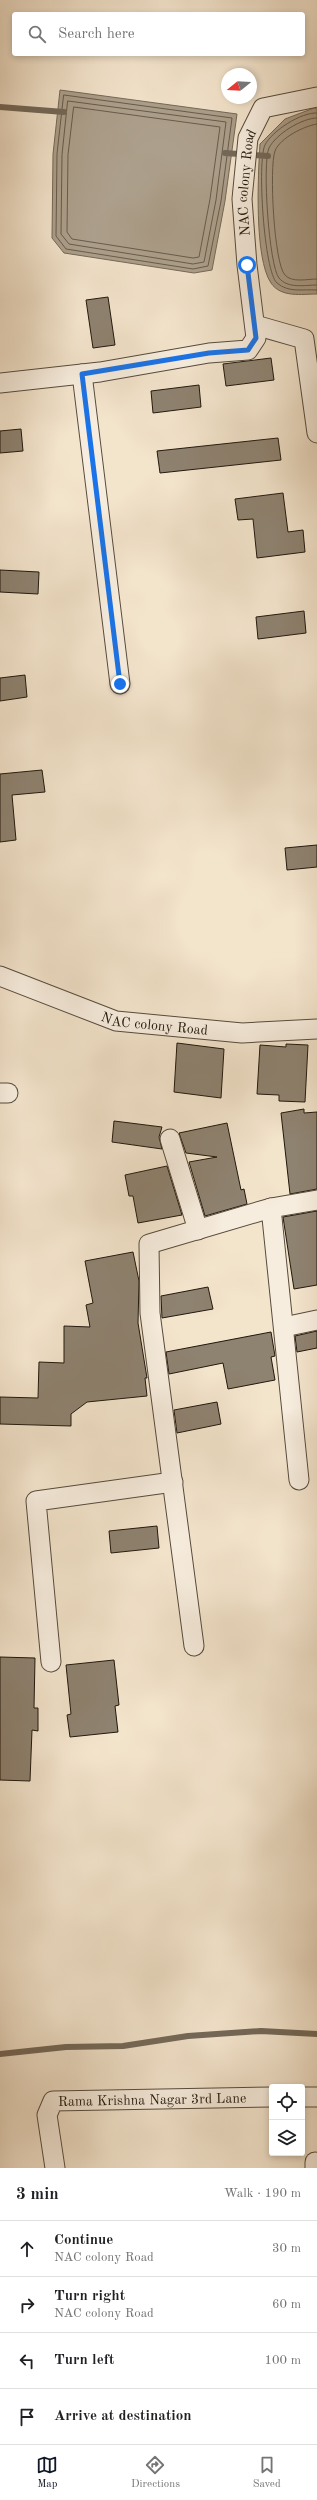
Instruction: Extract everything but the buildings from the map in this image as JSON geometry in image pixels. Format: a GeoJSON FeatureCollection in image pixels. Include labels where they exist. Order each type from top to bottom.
{"type":"FeatureCollection","features":[{"type":"Feature","properties":{"kind":"street","name":"NAC colony Road"},"geometry":{"type":"LineString","coordinates":[[0,383],[82,374],[209,353],[248,350],[256,338],[247,265],[242,199],[248,138],[263,108],[317,98]]}},
{"type":"Feature","properties":{"kind":"street"},"geometry":{"type":"LineString","coordinates":[[255,325],[304,339],[317,433]]}},
{"type":"Feature","properties":{"kind":"street"},"geometry":{"type":"LineString","coordinates":[[82,374],[120,684]]}},
{"type":"Feature","properties":{"kind":"street","name":"NAC colony Road"},"geometry":{"type":"LineString","coordinates":[[0,976],[116,1021],[242,1033],[317,1029]]}},
{"type":"Feature","properties":{"kind":"street"},"geometry":{"type":"LineString","coordinates":[[170,1139],[198,1230]]}},
{"type":"Feature","properties":{"kind":"street"},"geometry":{"type":"LineString","coordinates":[[194,1646],[150,1313],[149,1244],[271,1208],[317,1200]]}},
{"type":"Feature","properties":{"kind":"street"},"geometry":{"type":"LineString","coordinates":[[271,1208],[299,1480]]}},
{"type":"Feature","properties":{"kind":"street"},"geometry":{"type":"LineString","coordinates":[[284,1327],[317,1320]]}},
{"type":"Feature","properties":{"kind":"street"},"geometry":{"type":"LineString","coordinates":[[51,1662],[36,1501],[172,1482]]}},
{"type":"Feature","properties":{"kind":"street","name":"Rama Krishna Nagar 3rd Lane"},"geometry":{"type":"LineString","coordinates":[[55,2168],[47,2115],[53,2101],[269,2097]]}},
{"type":"Feature","properties":{"kind":"street"},"geometry":{"type":"LineString","coordinates":[[305,2097],[317,2097]]}},
{"type":"Feature","properties":{"kind":"water"},"geometry":{"type":"Polygon","coordinates":[[[60,90],[237,114],[225,201],[212,270],[194,273],[64,253],[52,238],[53,154],[60,90]]]}},
{"type":"Feature","properties":{"kind":"water"},"geometry":{"type":"Polygon","coordinates":[[[314,108],[317,109],[317,294],[292,294],[280,291],[271,283],[262,255],[258,216],[260,144],[285,119],[314,108]]]}},
{"type":"Feature","properties":{"kind":"waterway"},"geometry":{"type":"LineString","coordinates":[[0,107],[64,112]]}},
{"type":"Feature","properties":{"kind":"waterway"},"geometry":{"type":"LineString","coordinates":[[225,153],[268,156]]}},
{"type":"Feature","properties":{"kind":"waterway"},"geometry":{"type":"LineString","coordinates":[[0,2054],[66,2047],[123,2046],[188,2036],[261,2031],[317,2034]]}},
{"type":"Feature","properties":{"kind":"route"},"geometry":{"type":"LineString","coordinates":[[120,684],[82,374],[209,353],[248,350],[256,338],[247,265]]}}]}
